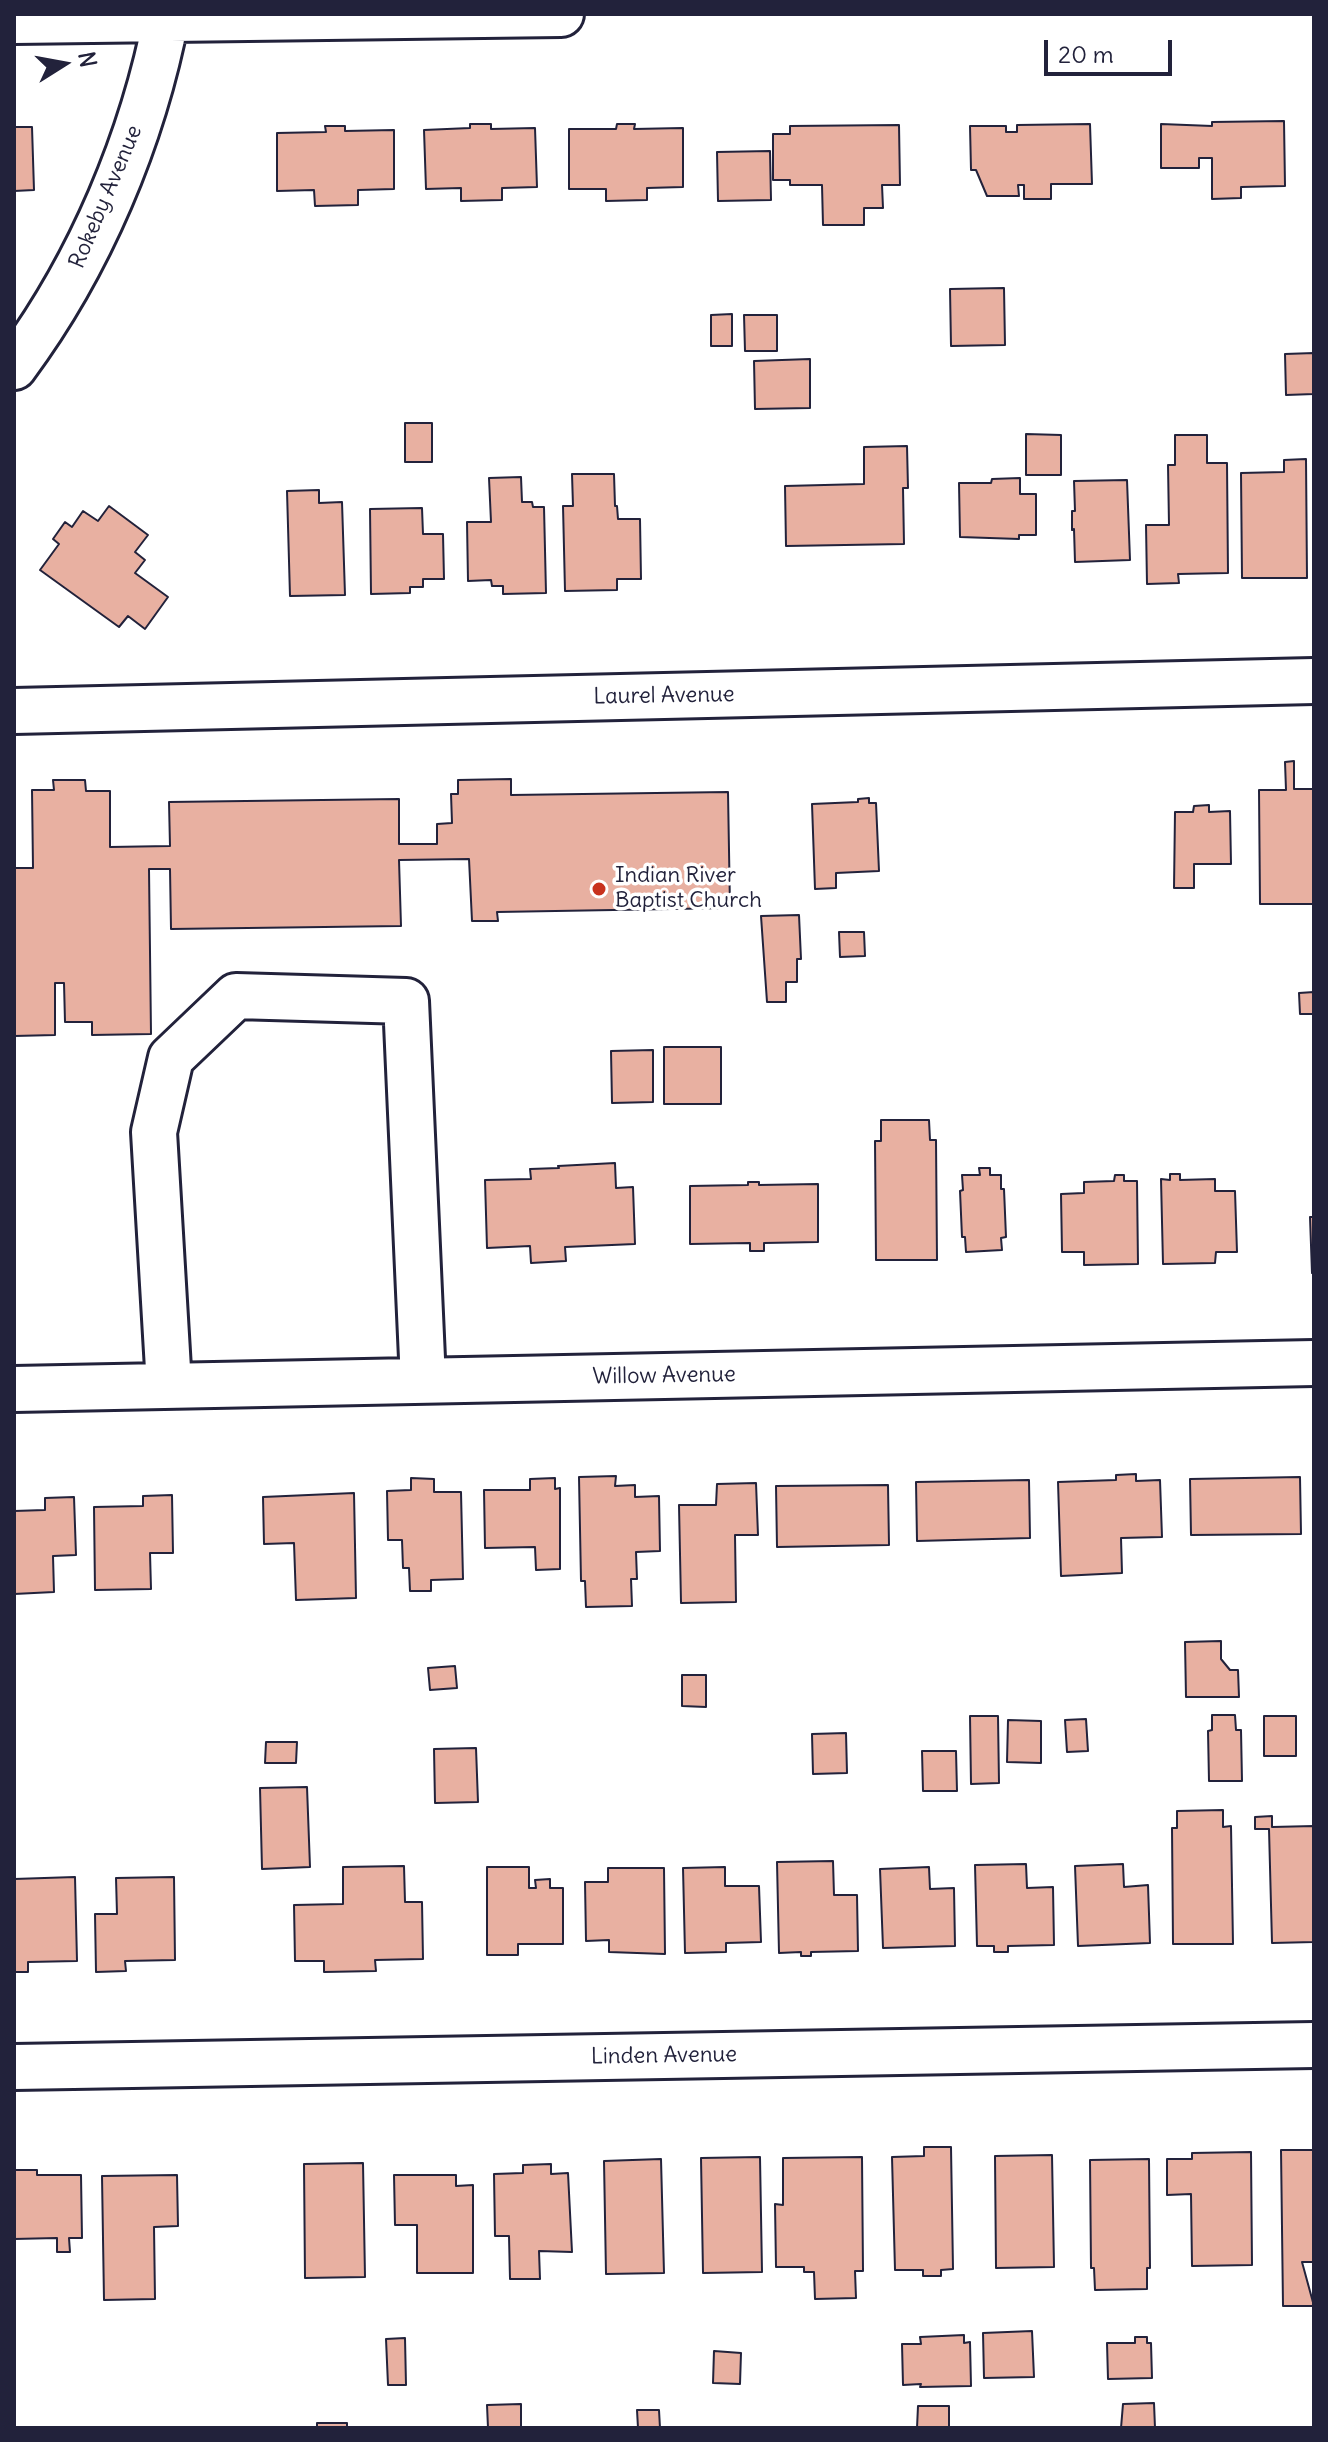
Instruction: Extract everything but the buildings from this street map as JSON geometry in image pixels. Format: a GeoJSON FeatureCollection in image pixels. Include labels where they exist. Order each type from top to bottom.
{"type":"FeatureCollection","features":[{"type":"Feature","properties":{"kind":"street"},"geometry":{"type":"LineString","coordinates":[[14,21],[561,14]]}},
{"type":"Feature","properties":{"kind":"street","name":"Rokeby Avenue"},"geometry":{"type":"LineString","coordinates":[[14,367],[70,280],[120,175],[146,101],[166,17]]}},
{"type":"Feature","properties":{"kind":"street","name":"Laurel Avenue"},"geometry":{"type":"LineString","coordinates":[[14,711],[1314,681]]}},
{"type":"Feature","properties":{"kind":"street"},"geometry":{"type":"LineString","coordinates":[[169,1386],[154,1132],[171,1058],[236,996],[406,1001],[423,1381]]}},
{"type":"Feature","properties":{"kind":"street","name":"Willow Avenue"},"geometry":{"type":"LineString","coordinates":[[14,1389],[1314,1363]]}},
{"type":"Feature","properties":{"kind":"street","name":"Linden Avenue"},"geometry":{"type":"LineString","coordinates":[[14,2067],[1314,2045]]}},
{"type":"Feature","properties":{"kind":"place","name":"Indian River Baptist Church"},"geometry":{"type":"Point","coordinates":[599,889]}}]}
